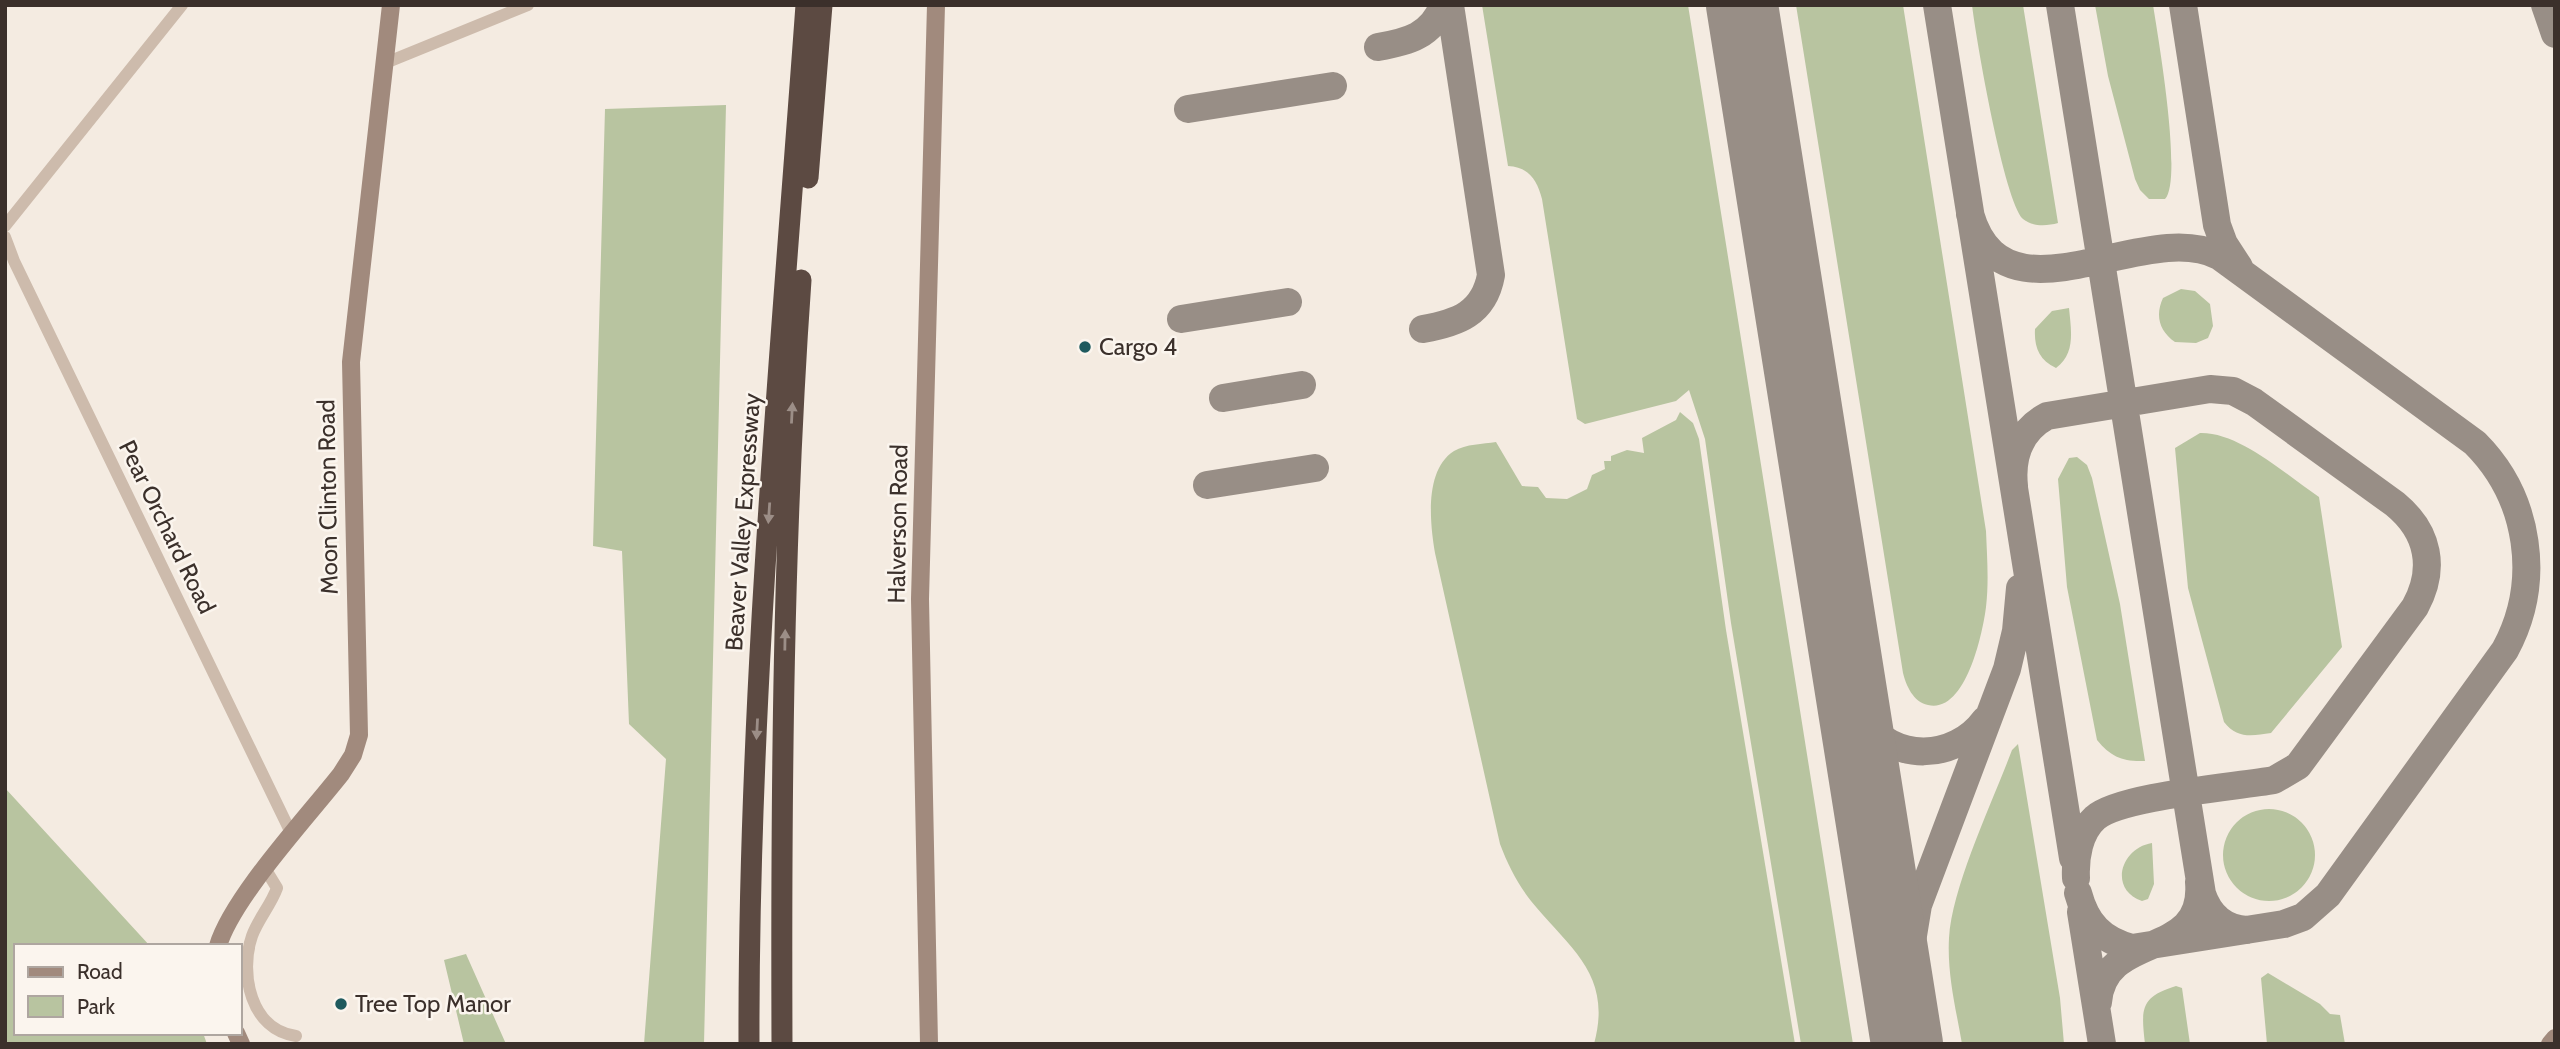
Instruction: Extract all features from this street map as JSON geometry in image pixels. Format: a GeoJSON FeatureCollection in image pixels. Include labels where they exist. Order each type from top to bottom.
{"type":"FeatureCollection","features":[{"type":"Feature","properties":{"kind":"highway","name":"Beaver Valley Expressway"},"geometry":{"type":"LineString","coordinates":[[749,1044],[753,834],[773,445],[806,5]]}},
{"type":"Feature","properties":{"kind":"highway","name":"Beaver Valley Expressway"},"geometry":{"type":"LineString","coordinates":[[782,1044],[782,797],[787,522],[794,382],[822,5]]}},
{"type":"Feature","properties":{"kind":"highway"},"geometry":{"type":"LineString","coordinates":[[782,797],[791,1044]]}},
{"type":"Feature","properties":{"kind":"highway"},"geometry":{"type":"LineString","coordinates":[[734,1044],[753,834]]}},
{"type":"Feature","properties":{"kind":"street"},"geometry":{"type":"LineString","coordinates":[[5,226],[181,5]]}},
{"type":"Feature","properties":{"kind":"street","name":"Moon Clinton Road"},"geometry":{"type":"LineString","coordinates":[[219,944],[228,921],[341,774],[353,755],[359,735],[351,362],[391,5]]}},
{"type":"Feature","properties":{"kind":"street"},"geometry":{"type":"LineString","coordinates":[[383,64],[528,5]]}},
{"type":"Feature","properties":{"kind":"street","name":"Halverson Road"},"geometry":{"type":"LineString","coordinates":[[929,1044],[920,611],[936,5]]}},
{"type":"Feature","properties":{"kind":"street","name":"Pear Orchard Road"},"geometry":{"type":"LineString","coordinates":[[5,237],[14,261],[292,835]]}},
{"type":"Feature","properties":{"kind":"street"},"geometry":{"type":"LineString","coordinates":[[266,870],[277,888],[252,938],[247,958],[249,984],[264,1019],[279,1032],[296,1036]]}},
{"type":"Feature","properties":{"kind":"street"},"geometry":{"type":"LineString","coordinates":[[2550,1044],[2555,1038]]}},
{"type":"Feature","properties":{"kind":"green space"},"geometry":{"type":"Polygon","coordinates":[[[1482,5],[1688,5],[1853,1044],[1801,1044],[1731,623],[1705,439],[1689,390],[1676,401],[1585,424],[1577,419],[1542,199],[1538,186],[1527,172],[1508,166],[1482,5]]]}},
{"type":"Feature","properties":{"kind":"green space"},"geometry":{"type":"Polygon","coordinates":[[[1796,5],[1903,5],[1986,531],[1988,569],[1981,634],[1962,685],[1953,697],[1941,704],[1928,705],[1914,697],[1903,673],[1796,5]]]}},
{"type":"Feature","properties":{"kind":"green space"},"geometry":{"type":"Polygon","coordinates":[[[1972,5],[2023,5],[2058,223],[2031,223],[2023,219],[2016,206],[1992,118],[1972,5]]]}},
{"type":"Feature","properties":{"kind":"green space"},"geometry":{"type":"Polygon","coordinates":[[[2095,5],[2153,5],[2170,137],[2170,186],[2165,199],[2149,199],[2140,190],[2135,179],[2108,76],[2095,5]]]}},
{"type":"Feature","properties":{"kind":"green space"},"geometry":{"type":"Polygon","coordinates":[[[726,105],[704,1044],[644,1044],[666,759],[629,724],[622,551],[593,546],[605,109],[726,105]]]}},
{"type":"Feature","properties":{"kind":"green space"},"geometry":{"type":"Polygon","coordinates":[[[2181,289],[2195,291],[2210,304],[2213,326],[2208,338],[2196,343],[2175,342],[2165,333],[2160,322],[2159,310],[2163,298],[2181,289]]]}},
{"type":"Feature","properties":{"kind":"green space"},"geometry":{"type":"Polygon","coordinates":[[[2069,308],[2071,341],[2067,356],[2056,368],[2045,361],[2039,352],[2035,342],[2035,329],[2052,311],[2069,308]]]}},
{"type":"Feature","properties":{"kind":"green space"},"geometry":{"type":"Polygon","coordinates":[[[1680,412],[1693,423],[1699,439],[1726,630],[1795,1044],[1594,1044],[1598,999],[1593,981],[1573,949],[1526,894],[1513,874],[1500,844],[1435,553],[1431,513],[1433,484],[1444,460],[1454,451],[1496,442],[1522,486],[1538,487],[1546,498],[1567,499],[1587,489],[1592,475],[1605,469],[1604,461],[1611,461],[1611,456],[1627,450],[1644,453],[1642,438],[1676,420],[1680,412]]]}},
{"type":"Feature","properties":{"kind":"green space"},"geometry":{"type":"Polygon","coordinates":[[[2200,433],[2231,439],[2247,447],[2319,497],[2342,647],[2271,733],[2240,734],[2224,722],[2188,588],[2175,448],[2200,433]]]}},
{"type":"Feature","properties":{"kind":"green space"},"geometry":{"type":"Polygon","coordinates":[[[2077,457],[2087,465],[2092,478],[2120,604],[2145,761],[2130,761],[2118,757],[2107,751],[2097,740],[2067,587],[2058,479],[2069,458],[2077,457]]]}},
{"type":"Feature","properties":{"kind":"green space"},"geometry":{"type":"Polygon","coordinates":[[[2018,744],[2060,998],[2064,1044],[1962,1044],[1949,965],[1952,917],[1974,844],[2012,750],[2018,744]]]}},
{"type":"Feature","properties":{"kind":"green space"},"geometry":{"type":"Polygon","coordinates":[[[5,788],[148,944],[14,944],[14,1035],[204,1035],[207,1044],[5,1044],[5,788]]]}},
{"type":"Feature","properties":{"kind":"green space"},"geometry":{"type":"Polygon","coordinates":[[[2269,809],[2287,812],[2302,822],[2312,837],[2315,855],[2312,873],[2302,888],[2287,898],[2269,901],[2251,898],[2236,888],[2226,873],[2223,855],[2226,837],[2236,822],[2251,812],[2269,809]]]}},
{"type":"Feature","properties":{"kind":"green space"},"geometry":{"type":"Polygon","coordinates":[[[2152,843],[2154,884],[2148,899],[2142,901],[2125,888],[2123,869],[2133,852],[2152,843]]]}},
{"type":"Feature","properties":{"kind":"green space"},"geometry":{"type":"Polygon","coordinates":[[[466,954],[506,1044],[464,1044],[444,960],[466,954]]]}},
{"type":"Feature","properties":{"kind":"green space"},"geometry":{"type":"Polygon","coordinates":[[[2268,973],[2320,1004],[2330,1014],[2340,1015],[2345,1044],[2267,1044],[2261,978],[2268,973]]]}},
{"type":"Feature","properties":{"kind":"green space"},"geometry":{"type":"Polygon","coordinates":[[[2176,986],[2182,988],[2190,1044],[2145,1044],[2145,1006],[2155,995],[2176,986]]]}},
{"type":"Feature","properties":{"kind":"taxiway"},"geometry":{"type":"LineString","coordinates":[[1378,47],[1408,40],[1425,31],[1438,16],[1443,5]]}},
{"type":"Feature","properties":{"kind":"taxiway"},"geometry":{"type":"LineString","coordinates":[[1423,329],[1458,320],[1475,308],[1482,299],[1491,275],[1450,5]]}},
{"type":"Feature","properties":{"kind":"taxiway"},"geometry":{"type":"LineString","coordinates":[[1937,5],[2073,858]]}},
{"type":"Feature","properties":{"kind":"taxiway"},"geometry":{"type":"LineString","coordinates":[[2060,5],[2202,894],[2219,920],[2232,927],[2247,930]]}},
{"type":"Feature","properties":{"kind":"taxiway"},"geometry":{"type":"LineString","coordinates":[[2183,5],[2217,225],[2224,244],[2239,267]]}},
{"type":"Feature","properties":{"kind":"taxiway"},"geometry":{"type":"LineString","coordinates":[[2545,5],[2555,34]]}},
{"type":"Feature","properties":{"kind":"taxiway"},"geometry":{"type":"LineString","coordinates":[[1188,109],[1333,86]]}},
{"type":"Feature","properties":{"kind":"taxiway"},"geometry":{"type":"LineString","coordinates":[[1970,214],[1987,248],[2013,265],[2044,269],[2153,250],[2188,248],[2219,256],[2475,443],[2494,465],[2508,489],[2524,542],[2524,597],[2517,624],[2505,650],[2328,895],[2303,917],[2284,924],[2132,948],[2121,945],[2096,929],[2085,913],[2078,893]]}},
{"type":"Feature","properties":{"kind":"taxiway"},"geometry":{"type":"LineString","coordinates":[[1181,319],[1288,302]]}},
{"type":"Feature","properties":{"kind":"taxiway"},"geometry":{"type":"LineString","coordinates":[[1223,398],[1302,385]]}},
{"type":"Feature","properties":{"kind":"taxiway"},"geometry":{"type":"LineString","coordinates":[[2014,486],[2014,465],[2023,437],[2047,416],[2210,389],[2233,391],[2254,402],[2395,504],[2415,527],[2426,552],[2426,579],[2415,607],[2298,766],[2274,780],[2179,793],[2108,810],[2095,818],[2085,830],[2077,854],[2076,878]]}},
{"type":"Feature","properties":{"kind":"taxiway"},"geometry":{"type":"LineString","coordinates":[[1207,485],[1315,468]]}},
{"type":"Feature","properties":{"kind":"taxiway"},"geometry":{"type":"LineString","coordinates":[[1910,1044],[1907,972],[1918,905],[2007,669],[2016,631],[2020,588]]}},
{"type":"Feature","properties":{"kind":"taxiway"},"geometry":{"type":"LineString","coordinates":[[1845,656],[1860,712],[1876,733],[1890,743],[1907,749],[1941,749],[1972,734],[1985,720]]}},
{"type":"Feature","properties":{"kind":"taxiway"},"geometry":{"type":"LineString","coordinates":[[2098,1002],[2104,979],[2117,964],[2172,936],[2187,924],[2197,907],[2199,882]]}},
{"type":"Feature","properties":{"kind":"taxiway"},"geometry":{"type":"LineString","coordinates":[[2081,912],[2102,1044]]}},
{"type":"Feature","properties":{"kind":"runway"},"geometry":{"type":"LineString","coordinates":[[1742,5],[1907,1044]]}},
{"type":"Feature","properties":{"kind":"place","name":"Cargo 4"},"geometry":{"type":"Point","coordinates":[1085,347]}},
{"type":"Feature","properties":{"kind":"place","name":"Tree Top Manor"},"geometry":{"type":"Point","coordinates":[341,1004]}}]}
